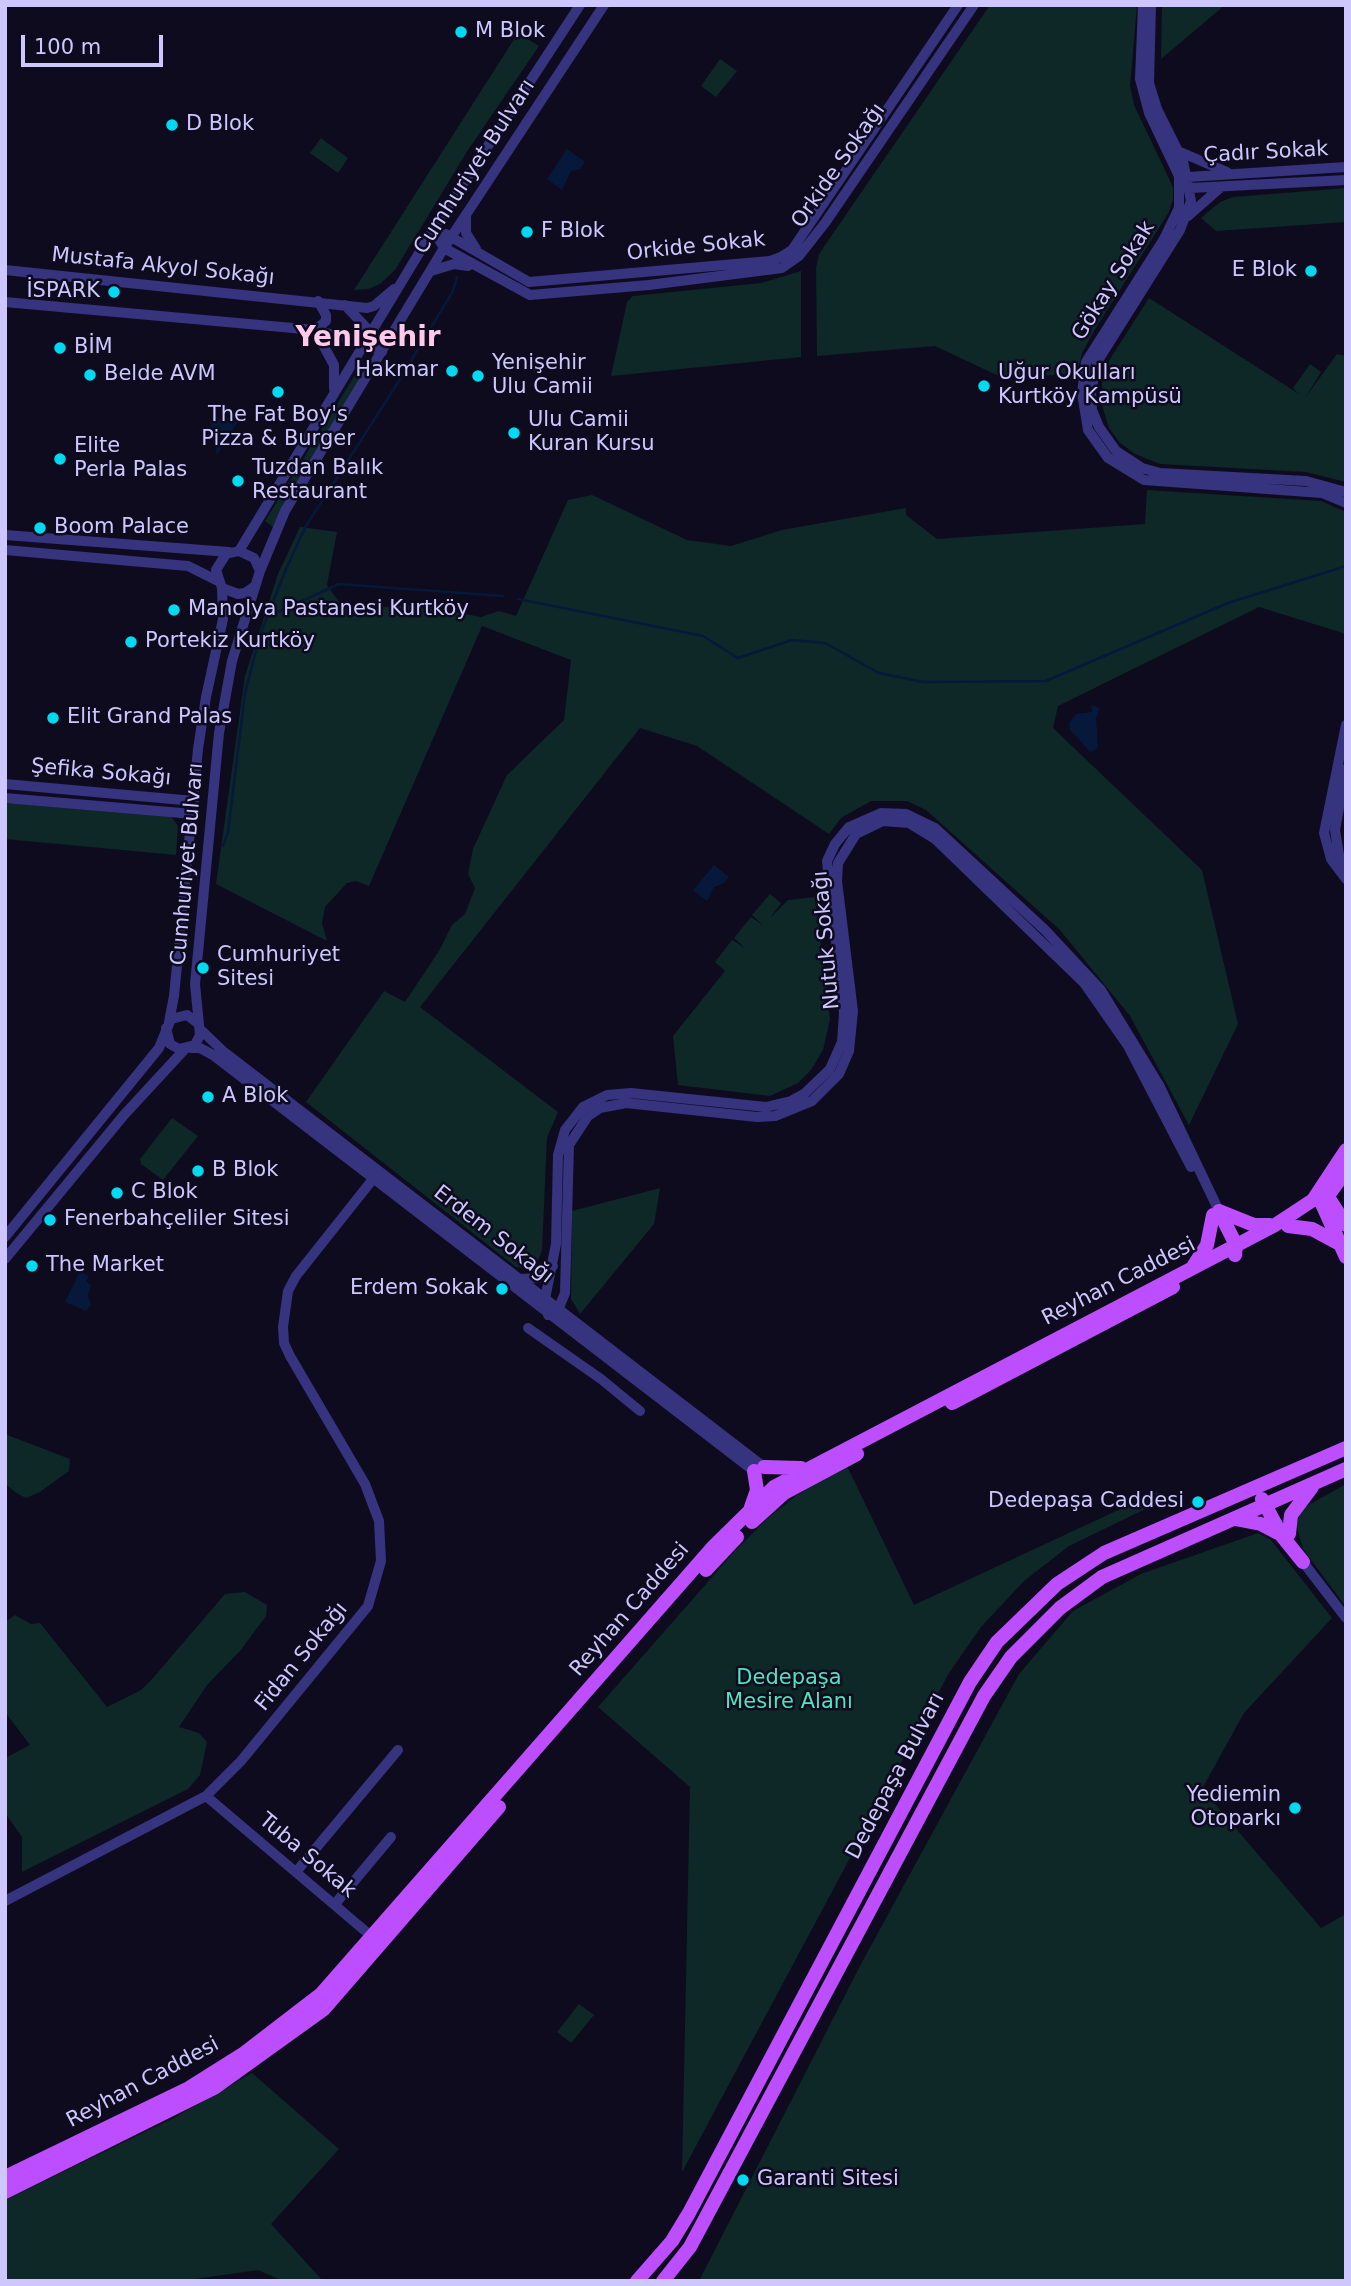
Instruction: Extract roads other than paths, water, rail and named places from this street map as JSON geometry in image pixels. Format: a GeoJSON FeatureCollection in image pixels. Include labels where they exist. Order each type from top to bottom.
{"type":"FeatureCollection","features":[{"type":"Feature","properties":{"kind":"main road"},"geometry":{"type":"LineString","coordinates":[[1343,1251],[1322,1199],[1346,1150]]}},
{"type":"Feature","properties":{"kind":"main road"},"geometry":{"type":"LineString","coordinates":[[759,1469],[780,1488],[1282,1225],[1322,1199],[1346,1171]]}},
{"type":"Feature","properties":{"kind":"main road"},"geometry":{"type":"LineString","coordinates":[[1322,1199],[1346,1226]]}},
{"type":"Feature","properties":{"kind":"main road"},"geometry":{"type":"LineString","coordinates":[[1216,1213],[1254,1225],[1282,1225],[1321,1232],[1343,1251]]}},
{"type":"Feature","properties":{"kind":"main road"},"geometry":{"type":"LineString","coordinates":[[1216,1213],[1233,1250]]}},
{"type":"Feature","properties":{"kind":"main road"},"geometry":{"type":"LineString","coordinates":[[1194,1266],[1207,1245],[1216,1213]]}},
{"type":"Feature","properties":{"kind":"main road","name":"Reyhan Caddesi"},"geometry":{"type":"LineString","coordinates":[[5,2192],[214,2088],[324,2009],[377,1941],[712,1548],[750,1511],[814,1465],[1194,1266],[1233,1250]]}},
{"type":"Feature","properties":{"kind":"main road","name":"Dedepaşa Bulvarı"},"geometry":{"type":"LineString","coordinates":[[637,2281],[672,2241],[689,2213],[984,1660],[1016,1620],[1077,1569],[1128,1542],[1346,1448]]}},
{"type":"Feature","properties":{"kind":"main road"},"geometry":{"type":"LineString","coordinates":[[759,1469],[790,1470],[814,1465]]}},
{"type":"Feature","properties":{"kind":"main road"},"geometry":{"type":"LineString","coordinates":[[750,1511],[757,1490],[759,1469]]}},
{"type":"Feature","properties":{"kind":"main road","name":"Dedepaşa Bulvarı"},"geometry":{"type":"LineString","coordinates":[[663,2281],[690,2247],[984,1696],[1011,1657],[1059,1608],[1102,1577],[1161,1548],[1269,1505],[1346,1469]]}},
{"type":"Feature","properties":{"kind":"main road"},"geometry":{"type":"LineString","coordinates":[[1286,1535],[1291,1515],[1317,1482]]}},
{"type":"Feature","properties":{"kind":"main road"},"geometry":{"type":"LineString","coordinates":[[1261,1484],[1269,1505],[1303,1562]]}},
{"type":"Feature","properties":{"kind":"main road","name":"Reyhan Caddesi"},"geometry":{"type":"LineString","coordinates":[[5,2177],[189,2088],[243,2054],[321,1994],[377,1941],[780,1488]]}},
{"type":"Feature","properties":{"kind":"main road"},"geometry":{"type":"LineString","coordinates":[[1235,1519],[1261,1524],[1286,1535]]}},
{"type":"Feature","properties":{"kind":"street","name":"Cumhuriyet Bulvarı"},"geometry":{"type":"LineString","coordinates":[[5,1237],[159,1048],[167,1025],[206,697],[223,619],[217,563],[235,551],[433,230],[580,5]]}},
{"type":"Feature","properties":{"kind":"street","name":"Cumhuriyet Bulvarı"},"geometry":{"type":"LineString","coordinates":[[200,1027],[195,984],[219,733],[232,661],[260,571],[285,511],[430,271],[604,5]]}},
{"type":"Feature","properties":{"kind":"street","name":"Orkide Sokak"},"geometry":{"type":"LineString","coordinates":[[433,230],[452,236],[523,280],[534,282],[770,261],[781,257],[792,250],[958,5]]}},
{"type":"Feature","properties":{"kind":"street","name":"Orkide Sokağı"},"geometry":{"type":"LineString","coordinates":[[444,248],[530,295],[766,272],[782,268],[799,256],[825,223],[974,5]]}},
{"type":"Feature","properties":{"kind":"street"},"geometry":{"type":"LineString","coordinates":[[1143,5],[1140,65],[1143,95],[1186,183]]}},
{"type":"Feature","properties":{"kind":"street","name":"Gökay Sokak"},"geometry":{"type":"LineString","coordinates":[[1151,5],[1149,83],[1177,150],[1186,183],[1186,218],[1097,362],[1091,392],[1092,410],[1106,440],[1129,461],[1160,473],[1306,481],[1346,492]]}},
{"type":"Feature","properties":{"kind":"street"},"geometry":{"type":"LineString","coordinates":[[919,61],[930,68]]}},
{"type":"Feature","properties":{"kind":"street"},"geometry":{"type":"LineString","coordinates":[[1177,150],[1233,174]]}},
{"type":"Feature","properties":{"kind":"street","name":"Çadır Sokak"},"geometry":{"type":"LineString","coordinates":[[1186,183],[1233,174],[1346,167]]}},
{"type":"Feature","properties":{"kind":"street"},"geometry":{"type":"LineString","coordinates":[[1306,169],[1306,183]]}},
{"type":"Feature","properties":{"kind":"street","name":"Çadır Sokak"},"geometry":{"type":"LineString","coordinates":[[1186,183],[1221,187],[1346,180]]}},
{"type":"Feature","properties":{"kind":"street","name":"Gökay Sokak"},"geometry":{"type":"LineString","coordinates":[[1186,183],[1174,223],[1086,362],[1082,403],[1093,441],[1115,464],[1144,480],[1322,493],[1346,503]]}},
{"type":"Feature","properties":{"kind":"street"},"geometry":{"type":"LineString","coordinates":[[1186,218],[1221,187]]}},
{"type":"Feature","properties":{"kind":"street"},"geometry":{"type":"LineString","coordinates":[[467,214],[466,233],[482,256]]}},
{"type":"Feature","properties":{"kind":"street"},"geometry":{"type":"LineString","coordinates":[[433,230],[444,248]]}},
{"type":"Feature","properties":{"kind":"street"},"geometry":{"type":"LineString","coordinates":[[430,271],[454,264],[482,270]]}},
{"type":"Feature","properties":{"kind":"street","name":"Mustafa Akyol Sokağı"},"geometry":{"type":"LineString","coordinates":[[5,270],[374,306],[404,280]]}},
{"type":"Feature","properties":{"kind":"street"},"geometry":{"type":"LineString","coordinates":[[5,302],[315,330],[365,342],[382,352]]}},
{"type":"Feature","properties":{"kind":"street"},"geometry":{"type":"LineString","coordinates":[[315,330],[326,321],[326,315],[317,302]]}},
{"type":"Feature","properties":{"kind":"street"},"geometry":{"type":"LineString","coordinates":[[345,305],[372,332],[382,352]]}},
{"type":"Feature","properties":{"kind":"street"},"geometry":{"type":"LineString","coordinates":[[315,330],[334,365],[333,394]]}},
{"type":"Feature","properties":{"kind":"street"},"geometry":{"type":"LineString","coordinates":[[5,535],[235,551],[254,558],[260,571]]}},
{"type":"Feature","properties":{"kind":"street"},"geometry":{"type":"LineString","coordinates":[[5,550],[188,566],[238,594],[255,586]]}},
{"type":"Feature","properties":{"kind":"street"},"geometry":{"type":"LineString","coordinates":[[1346,726],[1324,834],[1331,859],[1346,879]]}},
{"type":"Feature","properties":{"kind":"street"},"geometry":{"type":"LineString","coordinates":[[1346,769],[1335,830],[1339,855],[1346,866]]}},
{"type":"Feature","properties":{"kind":"street","name":"Şefika Sokağı"},"geometry":{"type":"LineString","coordinates":[[5,784],[193,807]]}},
{"type":"Feature","properties":{"kind":"street","name":"Şefika Sokağı"},"geometry":{"type":"LineString","coordinates":[[5,798],[213,806]]}},
{"type":"Feature","properties":{"kind":"street","name":"Nutuk Sokağı"},"geometry":{"type":"LineString","coordinates":[[881,813],[906,814],[935,828],[1045,930],[1101,990],[1159,1085],[1216,1213],[1133,1054],[1084,983],[935,839],[909,823],[883,821],[856,834],[838,863],[837,881],[853,1011],[849,1051],[839,1074],[812,1101],[775,1116],[757,1117],[626,1103],[600,1108],[588,1116],[573,1135],[567,1156],[565,1293],[553,1312],[545,1299],[553,1266],[561,1140],[570,1122],[590,1102],[616,1093],[631,1093],[766,1107],[791,1101],[804,1094],[830,1069],[842,1042],[844,1013],[827,861],[835,844],[849,828],[881,813]]}},
{"type":"Feature","properties":{"kind":"street"},"geometry":{"type":"LineString","coordinates":[[5,1259],[124,1115],[187,1049],[198,1041],[200,1027],[187,1014],[176,1016],[167,1025],[170,1044],[187,1049]]}},
{"type":"Feature","properties":{"kind":"street","name":"Erdem Sokağı"},"geometry":{"type":"LineString","coordinates":[[200,1027],[224,1052],[545,1299]]}},
{"type":"Feature","properties":{"kind":"street","name":"Erdem Sokağı"},"geometry":{"type":"LineString","coordinates":[[187,1049],[200,1048],[214,1055],[373,1179],[759,1469]]}},
{"type":"Feature","properties":{"kind":"street"},"geometry":{"type":"LineString","coordinates":[[113,1106],[124,1115]]}},
{"type":"Feature","properties":{"kind":"street","name":"Fidan Sokağı"},"geometry":{"type":"LineString","coordinates":[[5,1902],[206,1796],[242,1762],[353,1628],[368,1606],[376,1586],[382,1541],[373,1503],[290,1356],[285,1343],[284,1327],[288,1291],[296,1276],[373,1179]]}},
{"type":"Feature","properties":{"kind":"street"},"geometry":{"type":"LineString","coordinates":[[25,1214],[37,1220]]}},
{"type":"Feature","properties":{"kind":"street"},"geometry":{"type":"LineString","coordinates":[[519,1279],[538,1278],[553,1266]]}},
{"type":"Feature","properties":{"kind":"street","name":"Erdem Sokağı"},"geometry":{"type":"LineString","coordinates":[[553,1312],[559,1323],[759,1469]]}},
{"type":"Feature","properties":{"kind":"street"},"geometry":{"type":"LineString","coordinates":[[544,1342],[559,1323]]}},
{"type":"Feature","properties":{"kind":"street"},"geometry":{"type":"LineString","coordinates":[[528,1328],[544,1342],[601,1379],[640,1411]]}},
{"type":"Feature","properties":{"kind":"street"},"geometry":{"type":"LineString","coordinates":[[1303,1562],[1346,1618]]}},
{"type":"Feature","properties":{"kind":"street"},"geometry":{"type":"LineString","coordinates":[[296,1872],[398,1750]]}},
{"type":"Feature","properties":{"kind":"street","name":"Tuba Sokak"},"geometry":{"type":"LineString","coordinates":[[206,1796],[377,1941]]}},
{"type":"Feature","properties":{"kind":"street"},"geometry":{"type":"LineString","coordinates":[[334,1904],[391,1837]]}},
{"type":"Feature","properties":{"kind":"water"},"geometry":{"type":"Polygon","coordinates":[[[567,149],[585,162],[580,169],[571,171],[562,190],[547,179],[567,149]]]}},
{"type":"Feature","properties":{"kind":"water"},"geometry":{"type":"Polygon","coordinates":[[[242,415],[217,455],[210,421],[242,415]]]}},
{"type":"Feature","properties":{"kind":"water"},"geometry":{"type":"Polygon","coordinates":[[[1091,705],[1100,708],[1096,718],[1098,748],[1090,752],[1070,730],[1069,723],[1076,714],[1092,712],[1091,705]]]}},
{"type":"Feature","properties":{"kind":"water"},"geometry":{"type":"Polygon","coordinates":[[[714,865],[729,877],[724,883],[714,887],[707,901],[693,890],[714,865]]]}},
{"type":"Feature","properties":{"kind":"water"},"geometry":{"type":"Polygon","coordinates":[[[80,1271],[89,1276],[86,1281],[91,1285],[88,1295],[91,1305],[86,1311],[65,1302],[80,1271]]]}},
{"type":"Feature","properties":{"kind":"waterway"},"geometry":{"type":"LineString","coordinates":[[223,846],[228,832],[245,693],[260,635],[286,569],[306,526],[397,384],[453,291],[457,277]]}},
{"type":"Feature","properties":{"kind":"waterway"},"geometry":{"type":"LineString","coordinates":[[518,599],[703,636],[738,658],[792,640],[825,643],[879,673],[923,682],[1046,681],[1228,603],[1346,566]]}},
{"type":"Feature","properties":{"kind":"waterway"},"geometry":{"type":"LineString","coordinates":[[269,616],[339,584],[503,596]]}},
{"type":"Feature","properties":{"kind":"place","name":"M Blok"},"geometry":{"type":"Point","coordinates":[461,32]}},
{"type":"Feature","properties":{"kind":"place","name":"D Blok"},"geometry":{"type":"Point","coordinates":[172,125]}},
{"type":"Feature","properties":{"kind":"place","name":"F Blok"},"geometry":{"type":"Point","coordinates":[527,232]}},
{"type":"Feature","properties":{"kind":"place","name":"E Blok"},"geometry":{"type":"Point","coordinates":[1311,271]}},
{"type":"Feature","properties":{"kind":"place","name":"İSPARK"},"geometry":{"type":"Point","coordinates":[114,292]}},
{"type":"Feature","properties":{"kind":"place","name":"BİM"},"geometry":{"type":"Point","coordinates":[60,348]}},
{"type":"Feature","properties":{"kind":"place","name":"Hakmar"},"geometry":{"type":"Point","coordinates":[452,371]}},
{"type":"Feature","properties":{"kind":"place","name":"Belde AVM"},"geometry":{"type":"Point","coordinates":[90,375]}},
{"type":"Feature","properties":{"kind":"place","name":"Yenişehir Ulu Camii"},"geometry":{"type":"Point","coordinates":[478,376]}},
{"type":"Feature","properties":{"kind":"place","name":"Uğur Okulları Kurtköy Kampüsü"},"geometry":{"type":"Point","coordinates":[984,386]}},
{"type":"Feature","properties":{"kind":"place","name":"The Fat Boy's Pizza & Burger"},"geometry":{"type":"Point","coordinates":[278,392]}},
{"type":"Feature","properties":{"kind":"place","name":"Ulu Camii Kuran Kursu"},"geometry":{"type":"Point","coordinates":[514,433]}},
{"type":"Feature","properties":{"kind":"place","name":"Elite Perla Palas"},"geometry":{"type":"Point","coordinates":[60,459]}},
{"type":"Feature","properties":{"kind":"place","name":"Tuzdan Balık Restaurant"},"geometry":{"type":"Point","coordinates":[238,481]}},
{"type":"Feature","properties":{"kind":"place","name":"Boom Palace"},"geometry":{"type":"Point","coordinates":[40,528]}},
{"type":"Feature","properties":{"kind":"place","name":"Manolya Pastanesi Kurtköy"},"geometry":{"type":"Point","coordinates":[174,610]}},
{"type":"Feature","properties":{"kind":"place","name":"Portekiz Kurtköy"},"geometry":{"type":"Point","coordinates":[131,642]}},
{"type":"Feature","properties":{"kind":"place","name":"Elit Grand Palas"},"geometry":{"type":"Point","coordinates":[53,718]}},
{"type":"Feature","properties":{"kind":"place","name":"Cumhuriyet Sitesi"},"geometry":{"type":"Point","coordinates":[203,968]}},
{"type":"Feature","properties":{"kind":"place","name":"A Blok"},"geometry":{"type":"Point","coordinates":[208,1097]}},
{"type":"Feature","properties":{"kind":"place","name":"B Blok"},"geometry":{"type":"Point","coordinates":[198,1171]}},
{"type":"Feature","properties":{"kind":"place","name":"C Blok"},"geometry":{"type":"Point","coordinates":[117,1193]}},
{"type":"Feature","properties":{"kind":"place","name":"Fenerbahçeliler Sitesi"},"geometry":{"type":"Point","coordinates":[50,1220]}},
{"type":"Feature","properties":{"kind":"place","name":"The Market"},"geometry":{"type":"Point","coordinates":[32,1266]}},
{"type":"Feature","properties":{"kind":"place","name":"Erdem Sokak"},"geometry":{"type":"Point","coordinates":[502,1289]}},
{"type":"Feature","properties":{"kind":"place","name":"Dedepaşa Caddesi"},"geometry":{"type":"Point","coordinates":[1198,1502]}},
{"type":"Feature","properties":{"kind":"place","name":"Yediemin Otoparkı"},"geometry":{"type":"Point","coordinates":[1295,1808]}},
{"type":"Feature","properties":{"kind":"place","name":"Garanti Sitesi"},"geometry":{"type":"Point","coordinates":[743,2180]}},
{"type":"Feature","properties":{"kind":"district","name":"Yenişehir"},"geometry":{"type":"Point","coordinates":[368,339]}},
{"type":"Feature","properties":{"kind":"park label","name":"Dedepaşa Mesire Alanı"},"geometry":{"type":"Point","coordinates":[789,1691]}}]}
